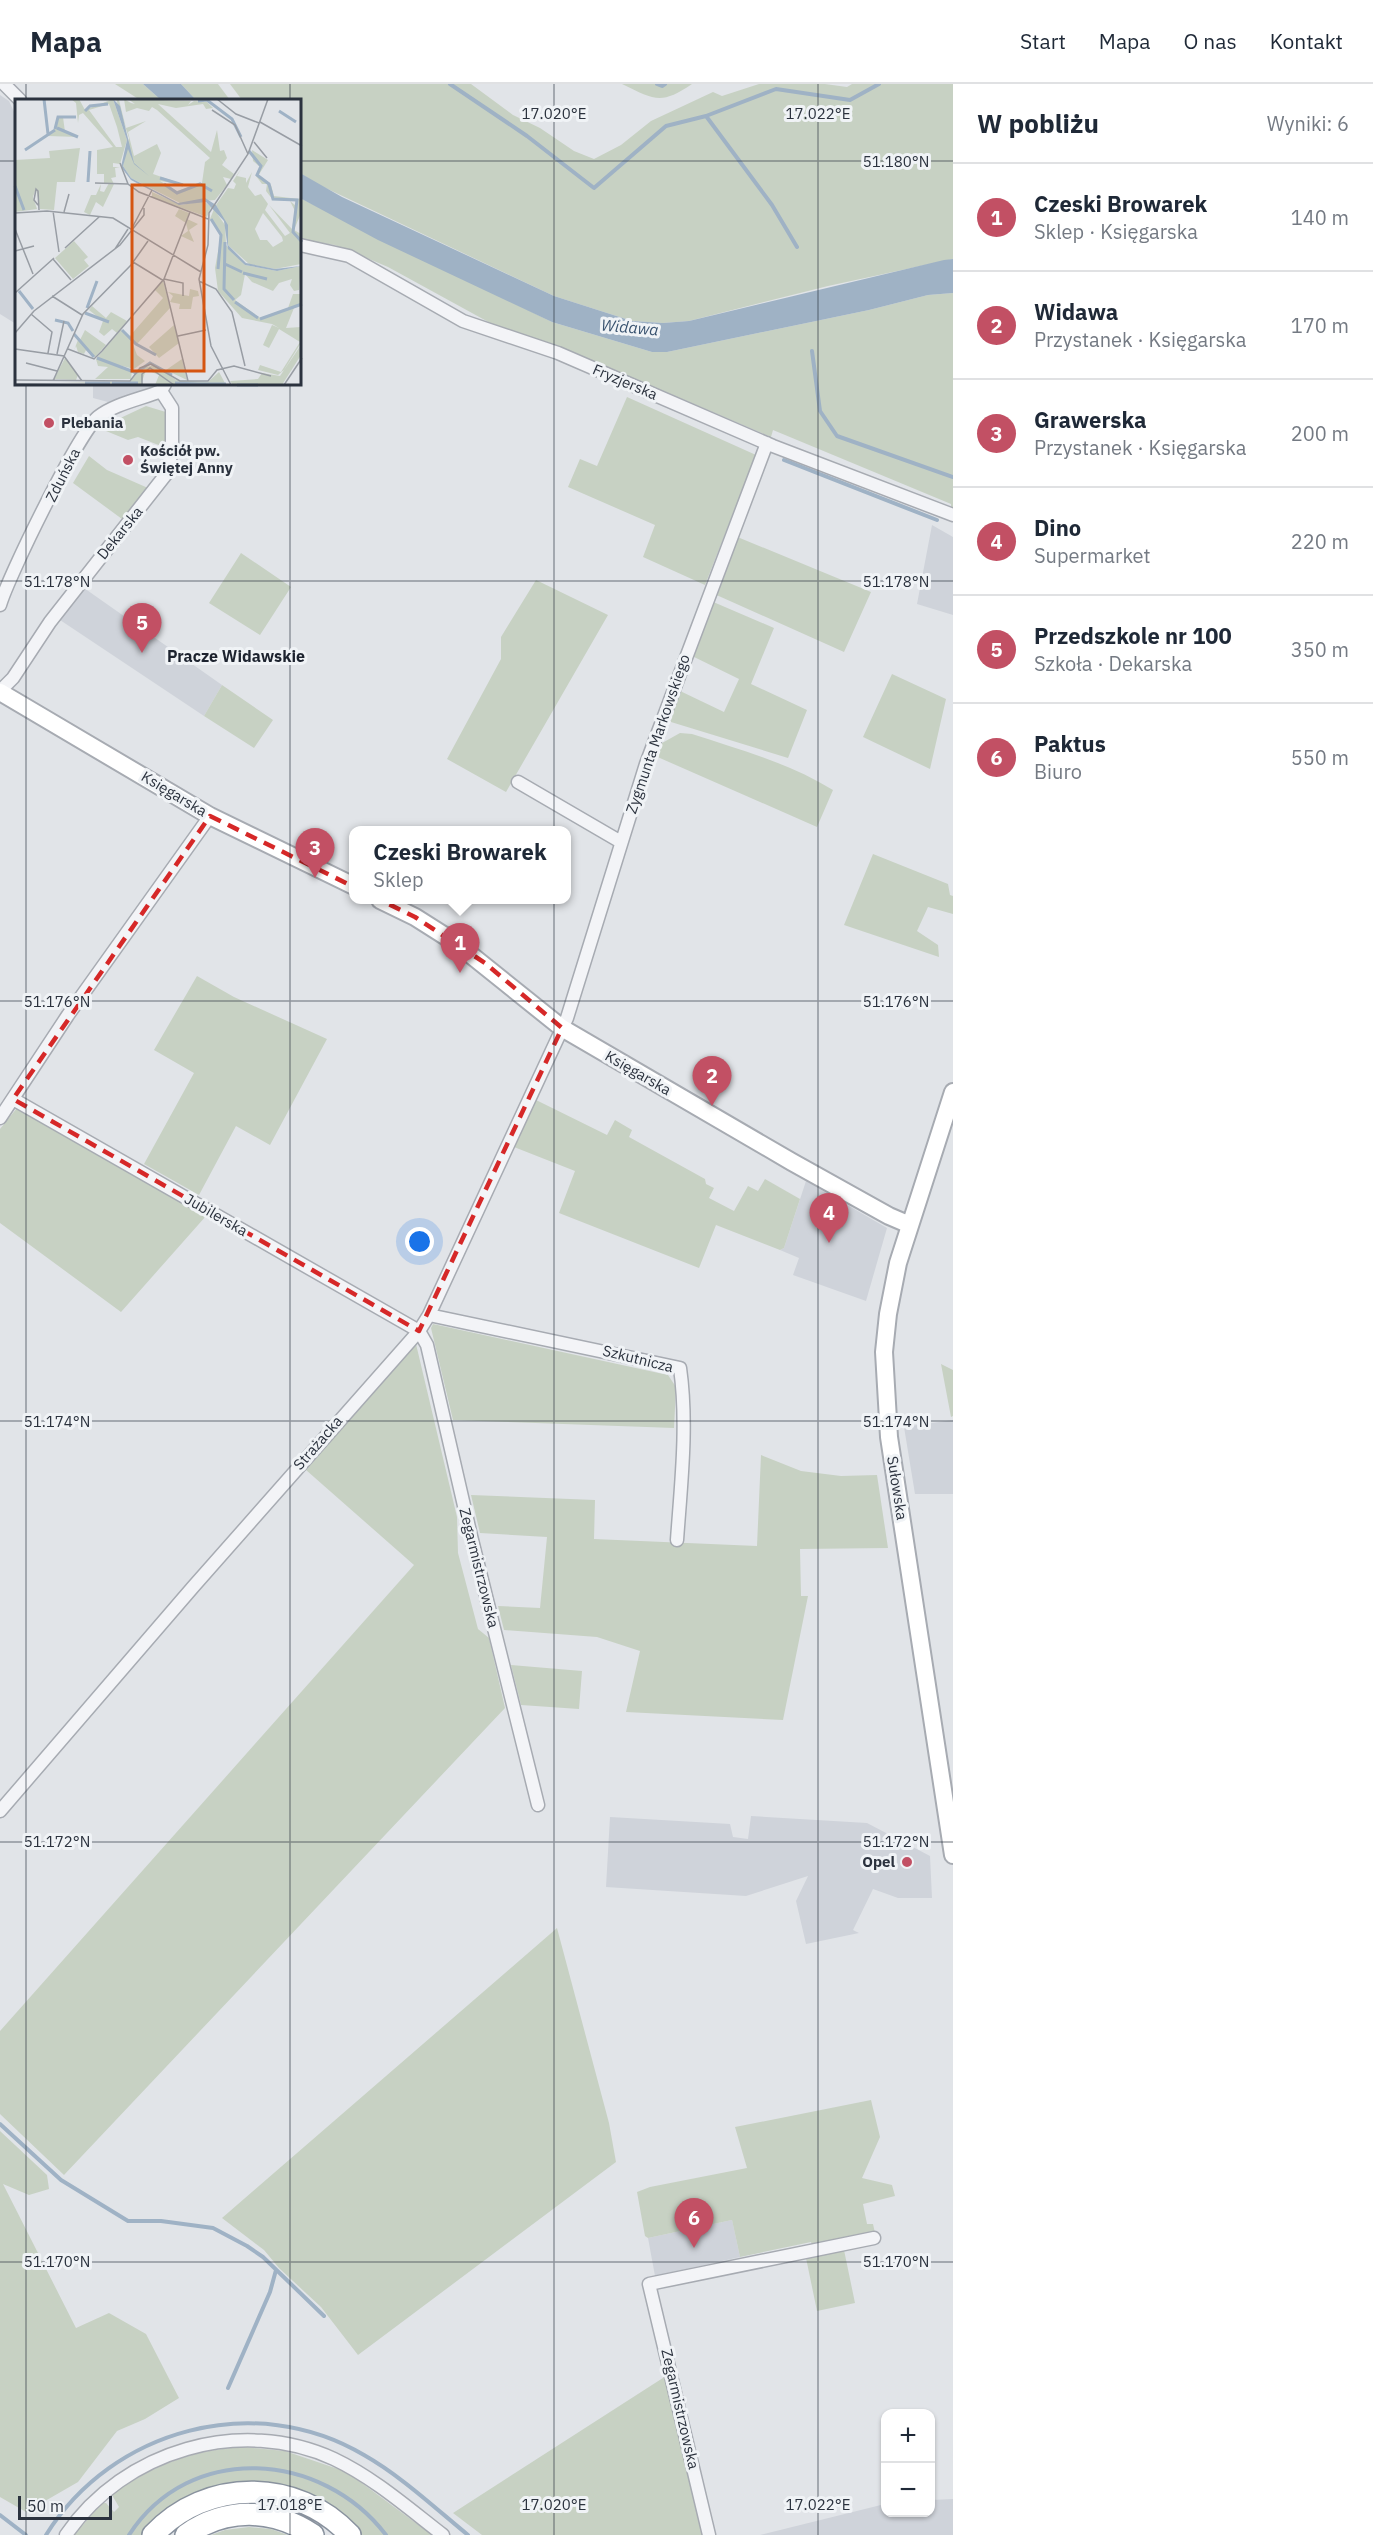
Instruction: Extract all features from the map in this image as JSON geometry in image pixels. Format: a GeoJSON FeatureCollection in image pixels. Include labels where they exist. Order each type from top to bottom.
{"type":"FeatureCollection","features":[{"type":"Feature","properties":{"kind":"highway"},"geometry":{"type":"LineString","coordinates":[[153,2535],[169,2520],[200,2501],[226,2494],[253,2492],[275,2493],[309,2504],[331,2518],[350,2535]]}},
{"type":"Feature","properties":{"kind":"highway"},"geometry":{"type":"LineString","coordinates":[[186,2535],[215,2519],[245,2514],[285,2520],[313,2535]]}},
{"type":"Feature","properties":{"kind":"street"},"geometry":{"type":"LineString","coordinates":[[4,84],[19,99]]}},
{"type":"Feature","properties":{"kind":"street","name":"Fryzjerska"},"geometry":{"type":"LineString","coordinates":[[302,245],[349,256],[463,321],[558,353],[767,443],[953,515]]}},
{"type":"Feature","properties":{"kind":"street","name":"Dekarska"},"geometry":{"type":"LineString","coordinates":[[0,691],[71,594],[162,481],[172,451],[172,408],[163,388]]}},
{"type":"Feature","properties":{"kind":"street","name":"Zduńska"},"geometry":{"type":"LineString","coordinates":[[0,605],[14,570],[84,433],[103,413],[163,388]]}},
{"type":"Feature","properties":{"kind":"street","name":"Zygmunta Markowskiego"},"geometry":{"type":"LineString","coordinates":[[562,1028],[646,764],[705,601],[767,443]]}},
{"type":"Feature","properties":{"kind":"street","name":"Księgarska"},"geometry":{"type":"LineString","coordinates":[[0,691],[210,816],[349,884]]}},
{"type":"Feature","properties":{"kind":"street"},"geometry":{"type":"LineString","coordinates":[[518,782],[621,843]]}},
{"type":"Feature","properties":{"kind":"street"},"geometry":{"type":"LineString","coordinates":[[0,1118],[68,1015],[210,816]]}},
{"type":"Feature","properties":{"kind":"street","name":"Księgarska"},"geometry":{"type":"LineString","coordinates":[[387,904],[456,943],[562,1028],[792,1162],[889,1216],[910,1225]]}},
{"type":"Feature","properties":{"kind":"street","name":"Strażacka"},"geometry":{"type":"LineString","coordinates":[[0,1811],[192,1587],[419,1330],[429,1315],[562,1028]]}},
{"type":"Feature","properties":{"kind":"street","name":"Sułowska"},"geometry":{"type":"LineString","coordinates":[[953,1092],[897,1267],[888,1314],[884,1384],[889,1437],[953,1855]]}},
{"type":"Feature","properties":{"kind":"street","name":"Jubilerska"},"geometry":{"type":"LineString","coordinates":[[13,1099],[419,1330]]}},
{"type":"Feature","properties":{"kind":"street","name":"Szkutnicza"},"geometry":{"type":"LineString","coordinates":[[429,1315],[680,1368],[682,1384],[681,1475],[677,1540]]}},
{"type":"Feature","properties":{"kind":"street","name":"Zegarmistrzowska"},"geometry":{"type":"LineString","coordinates":[[419,1330],[427,1345],[471,1536],[538,1805]]}},
{"type":"Feature","properties":{"kind":"street","name":"Zegarmistrzowska"},"geometry":{"type":"LineString","coordinates":[[709,2535],[649,2284],[874,2238]]}},
{"type":"Feature","properties":{"kind":"street"},"geometry":{"type":"LineString","coordinates":[[66,2535],[103,2493],[160,2457],[205,2444],[254,2440],[294,2446],[334,2459],[362,2474],[443,2535]]}},
{"type":"Feature","properties":{"kind":"highlighted area"},"geometry":{"type":"Polygon","coordinates":[[[210,816],[415,917],[485,963],[562,1028],[419,1331],[13,1099],[210,816]]]}},
{"type":"Feature","properties":{"kind":"shaded area"},"geometry":{"type":"Polygon","coordinates":[[[0,95],[9,101],[15,114],[15,323],[0,314],[0,95]]]}},
{"type":"Feature","properties":{"kind":"shaded area"},"geometry":{"type":"Polygon","coordinates":[[[93,386],[152,386],[108,402],[93,398],[93,386]]]}},
{"type":"Feature","properties":{"kind":"shaded area"},"geometry":{"type":"Polygon","coordinates":[[[932,525],[953,537],[953,615],[917,604],[932,525]]]}},
{"type":"Feature","properties":{"kind":"shaded area"},"geometry":{"type":"Polygon","coordinates":[[[84,588],[222,685],[204,716],[60,620],[84,588]]]}},
{"type":"Feature","properties":{"kind":"shaded area"},"geometry":{"type":"Polygon","coordinates":[[[806,1181],[887,1228],[866,1301],[793,1275],[799,1258],[780,1250],[784,1248],[806,1181]]]}},
{"type":"Feature","properties":{"kind":"shaded area"},"geometry":{"type":"Polygon","coordinates":[[[953,1420],[953,1494],[915,1494],[904,1427],[953,1420]]]}},
{"type":"Feature","properties":{"kind":"shaded area"},"geometry":{"type":"Polygon","coordinates":[[[751,1816],[867,1823],[930,1856],[932,1898],[898,1898],[873,1889],[853,1930],[859,1933],[806,1944],[796,1901],[808,1876],[746,1896],[606,1887],[610,1817],[730,1824],[733,1837],[748,1839],[751,1816]]]}},
{"type":"Feature","properties":{"kind":"shaded area"},"geometry":{"type":"Polygon","coordinates":[[[732,2220],[740,2257],[655,2276],[648,2238],[732,2220]]]}},
{"type":"Feature","properties":{"kind":"shaded area"},"geometry":{"type":"Polygon","coordinates":[[[953,2499],[953,2535],[760,2535],[881,2505],[881,2517],[935,2517],[935,2500],[953,2499]]]}},
{"type":"Feature","properties":{"kind":"green space"},"geometry":{"type":"Polygon","coordinates":[[[115,84],[143,84],[160,99],[138,99],[115,84]]]}},
{"type":"Feature","properties":{"kind":"green space"},"geometry":{"type":"Polygon","coordinates":[[[181,84],[218,84],[229,99],[195,99],[181,84]]]}},
{"type":"Feature","properties":{"kind":"green space"},"geometry":{"type":"Polygon","coordinates":[[[230,84],[471,84],[513,115],[540,128],[574,151],[594,159],[621,145],[651,121],[713,92],[722,96],[759,84],[825,84],[847,87],[852,84],[953,84],[953,259],[828,286],[689,321],[663,323],[632,321],[554,296],[315,183],[302,174],[302,99],[241,99],[230,84]]]}},
{"type":"Feature","properties":{"kind":"green space"},"geometry":{"type":"Polygon","coordinates":[[[622,84],[692,84],[673,95],[658,98],[642,94],[622,84]]]}},
{"type":"Feature","properties":{"kind":"green space"},"geometry":{"type":"Polygon","coordinates":[[[302,199],[552,322],[652,352],[667,352],[869,310],[928,295],[953,293],[953,511],[951,504],[773,430],[771,437],[607,367],[503,330],[388,267],[335,245],[302,240],[302,199]]]}},
{"type":"Feature","properties":{"kind":"green space"},"geometry":{"type":"Polygon","coordinates":[[[627,397],[756,455],[705,585],[643,557],[655,525],[568,487],[580,459],[597,466],[627,397]]]}},
{"type":"Feature","properties":{"kind":"green space"},"geometry":{"type":"Polygon","coordinates":[[[146,406],[169,413],[167,453],[163,452],[161,446],[138,437],[128,440],[106,431],[114,421],[146,406]]]}},
{"type":"Feature","properties":{"kind":"green space"},"geometry":{"type":"Polygon","coordinates":[[[89,456],[107,470],[148,488],[122,519],[73,483],[89,456]]]}},
{"type":"Feature","properties":{"kind":"green space"},"geometry":{"type":"Polygon","coordinates":[[[735,536],[871,592],[844,652],[712,593],[735,536]]]}},
{"type":"Feature","properties":{"kind":"green space"},"geometry":{"type":"Polygon","coordinates":[[[241,553],[291,587],[260,635],[209,603],[241,553]]]}},
{"type":"Feature","properties":{"kind":"green space"},"geometry":{"type":"Polygon","coordinates":[[[536,580],[608,615],[506,792],[447,759],[501,659],[501,637],[536,580]]]}},
{"type":"Feature","properties":{"kind":"green space"},"geometry":{"type":"Polygon","coordinates":[[[711,601],[774,628],[751,684],[807,710],[788,758],[671,722],[670,712],[678,690],[724,712],[739,679],[690,655],[711,601]]]}},
{"type":"Feature","properties":{"kind":"green space"},"geometry":{"type":"Polygon","coordinates":[[[892,674],[946,699],[930,769],[863,737],[892,674]]]}},
{"type":"Feature","properties":{"kind":"green space"},"geometry":{"type":"Polygon","coordinates":[[[222,685],[273,720],[254,748],[204,716],[222,685]]]}},
{"type":"Feature","properties":{"kind":"green space"},"geometry":{"type":"Polygon","coordinates":[[[680,733],[692,734],[764,758],[799,772],[833,790],[817,827],[653,755],[655,747],[680,733]]]}},
{"type":"Feature","properties":{"kind":"green space"},"geometry":{"type":"Polygon","coordinates":[[[873,854],[948,884],[950,895],[953,896],[953,914],[928,907],[917,931],[938,945],[939,957],[844,925],[873,854]]]}},
{"type":"Feature","properties":{"kind":"green space"},"geometry":{"type":"Polygon","coordinates":[[[197,976],[234,997],[327,1039],[270,1145],[236,1126],[199,1195],[144,1164],[194,1073],[154,1050],[197,976]]]}},
{"type":"Feature","properties":{"kind":"green space"},"geometry":{"type":"Polygon","coordinates":[[[536,1100],[607,1135],[615,1120],[632,1130],[629,1137],[705,1179],[706,1184],[714,1188],[709,1198],[734,1211],[748,1186],[758,1191],[765,1179],[800,1199],[784,1248],[780,1250],[716,1225],[699,1268],[559,1213],[575,1171],[514,1147],[536,1100]]]}},
{"type":"Feature","properties":{"kind":"green space"},"geometry":{"type":"Polygon","coordinates":[[[17,1108],[206,1216],[121,1312],[0,1223],[0,1129],[17,1108]]]}},
{"type":"Feature","properties":{"kind":"green space"},"geometry":{"type":"Polygon","coordinates":[[[433,1324],[668,1375],[676,1387],[674,1428],[453,1420],[431,1328],[433,1324]]]}},
{"type":"Feature","properties":{"kind":"green space"},"geometry":{"type":"Polygon","coordinates":[[[416,1344],[457,1517],[458,1553],[478,1629],[489,1638],[505,1708],[64,2175],[0,2114],[0,2031],[414,1565],[306,1470],[416,1344]]]}},
{"type":"Feature","properties":{"kind":"green space"},"geometry":{"type":"Polygon","coordinates":[[[941,1364],[953,1370],[953,1416],[951,1417],[941,1364]]]}},
{"type":"Feature","properties":{"kind":"green space"},"geometry":{"type":"Polygon","coordinates":[[[761,1455],[801,1471],[841,1476],[877,1475],[888,1548],[800,1549],[801,1596],[808,1596],[783,1720],[626,1712],[640,1651],[597,1637],[504,1630],[498,1606],[540,1608],[547,1537],[480,1533],[471,1495],[595,1500],[594,1539],[757,1546],[761,1455]]]}},
{"type":"Feature","properties":{"kind":"green space"},"geometry":{"type":"Polygon","coordinates":[[[511,1665],[582,1671],[579,1709],[521,1705],[511,1665]]]}},
{"type":"Feature","properties":{"kind":"green space"},"geometry":{"type":"Polygon","coordinates":[[[557,1928],[609,2123],[616,2162],[358,2355],[321,2307],[279,2268],[264,2250],[222,2218],[557,1928]]]}},
{"type":"Feature","properties":{"kind":"green space"},"geometry":{"type":"Polygon","coordinates":[[[871,2100],[880,2137],[862,2178],[892,2185],[895,2196],[863,2204],[867,2224],[873,2224],[875,2233],[813,2247],[811,2242],[740,2257],[732,2220],[648,2238],[645,2236],[637,2192],[650,2187],[747,2168],[735,2127],[871,2100]]]}},
{"type":"Feature","properties":{"kind":"green space"},"geometry":{"type":"Polygon","coordinates":[[[0,2131],[47,2175],[49,2189],[29,2195],[3,2184],[76,2328],[109,2313],[146,2334],[179,2398],[145,2419],[117,2431],[78,2482],[26,2512],[0,2497],[0,2131]]]}},
{"type":"Feature","properties":{"kind":"green space"},"geometry":{"type":"Polygon","coordinates":[[[844,2250],[855,2303],[817,2311],[806,2258],[844,2250]]]}},
{"type":"Feature","properties":{"kind":"green space"},"geometry":{"type":"Polygon","coordinates":[[[666,2376],[703,2535],[482,2535],[453,2513],[666,2376]]]}},
{"type":"Feature","properties":{"kind":"green space"},"geometry":{"type":"Polygon","coordinates":[[[243,2447],[285,2451],[347,2472],[432,2535],[359,2535],[266,2485],[144,2535],[74,2535],[102,2503],[106,2503],[114,2512],[119,2507],[112,2495],[142,2475],[190,2456],[243,2447]]]}},
{"type":"Feature","properties":{"kind":"green space"},"geometry":{"type":"Polygon","coordinates":[[[249,2527],[271,2529],[288,2535],[211,2535],[225,2530],[249,2527]]]}},
{"type":"Feature","properties":{"kind":"water"},"geometry":{"type":"Polygon","coordinates":[[[143,84],[181,84],[195,99],[160,99],[143,84]]]}},
{"type":"Feature","properties":{"kind":"water"},"geometry":{"type":"Polygon","coordinates":[[[302,174],[342,197],[554,296],[632,321],[663,323],[689,321],[953,259],[953,293],[928,295],[869,310],[667,352],[652,352],[552,322],[378,240],[302,199],[302,174]]]}},
{"type":"Feature","properties":{"kind":"waterway"},"geometry":{"type":"LineString","coordinates":[[450,84],[527,136],[594,188],[666,126],[706,116],[776,89],[850,100],[879,84]]}},
{"type":"Feature","properties":{"kind":"waterway"},"geometry":{"type":"LineString","coordinates":[[657,84],[662,86],[665,84]]}},
{"type":"Feature","properties":{"kind":"waterway"},"geometry":{"type":"LineString","coordinates":[[706,116],[772,205],[797,247]]}},
{"type":"Feature","properties":{"kind":"waterway"},"geometry":{"type":"LineString","coordinates":[[812,351],[820,411],[837,436],[953,477]]}},
{"type":"Feature","properties":{"kind":"waterway"},"geometry":{"type":"LineString","coordinates":[[784,460],[937,520]]}},
{"type":"Feature","properties":{"kind":"waterway"},"geometry":{"type":"LineString","coordinates":[[0,2124],[61,2180],[128,2221],[161,2221],[213,2228],[247,2246],[263,2257],[324,2316]]}},
{"type":"Feature","properties":{"kind":"waterway"},"geometry":{"type":"LineString","coordinates":[[228,2388],[270,2292],[276,2270]]}},
{"type":"Feature","properties":{"kind":"waterway"},"geometry":{"type":"LineString","coordinates":[[46,2535],[74,2498],[108,2469],[147,2446],[189,2431],[233,2424],[278,2425],[322,2435],[378,2463],[468,2535]]}},
{"type":"Feature","properties":{"kind":"waterway"},"geometry":{"type":"LineString","coordinates":[[129,2535],[155,2505],[186,2484],[220,2472],[256,2468],[293,2473],[327,2486],[359,2507],[386,2535]]}},
{"type":"Feature","properties":{"kind":"waterway"},"geometry":{"type":"LineString","coordinates":[[0,2515],[26,2535]]}},
{"type":"Feature","properties":{"kind":"place","name":"Plebania"},"geometry":{"type":"Point","coordinates":[49,423]}},
{"type":"Feature","properties":{"kind":"place","name":"Kościół pw. Świętej Anny"},"geometry":{"type":"Point","coordinates":[128,460]}},
{"type":"Feature","properties":{"kind":"place","name":"Przedszkole nr 100"},"geometry":{"type":"Point","coordinates":[142,653]}},
{"type":"Feature","properties":{"kind":"place","name":"Grawerska"},"geometry":{"type":"Point","coordinates":[315,878]}},
{"type":"Feature","properties":{"kind":"place","name":"Czeski Browarek"},"geometry":{"type":"Point","coordinates":[460,973]}},
{"type":"Feature","properties":{"kind":"place","name":"Widawa"},"geometry":{"type":"Point","coordinates":[712,1106]}},
{"type":"Feature","properties":{"kind":"place","name":"Dino"},"geometry":{"type":"Point","coordinates":[829,1243]}},
{"type":"Feature","properties":{"kind":"place","name":"Opel"},"geometry":{"type":"Point","coordinates":[907,1862]}},
{"type":"Feature","properties":{"kind":"place","name":"Paktus"},"geometry":{"type":"Point","coordinates":[694,2248]}},
{"type":"Feature","properties":{"kind":"district","name":"Pracze Widawskie"},"geometry":{"type":"Point","coordinates":[236,656]}}]}
